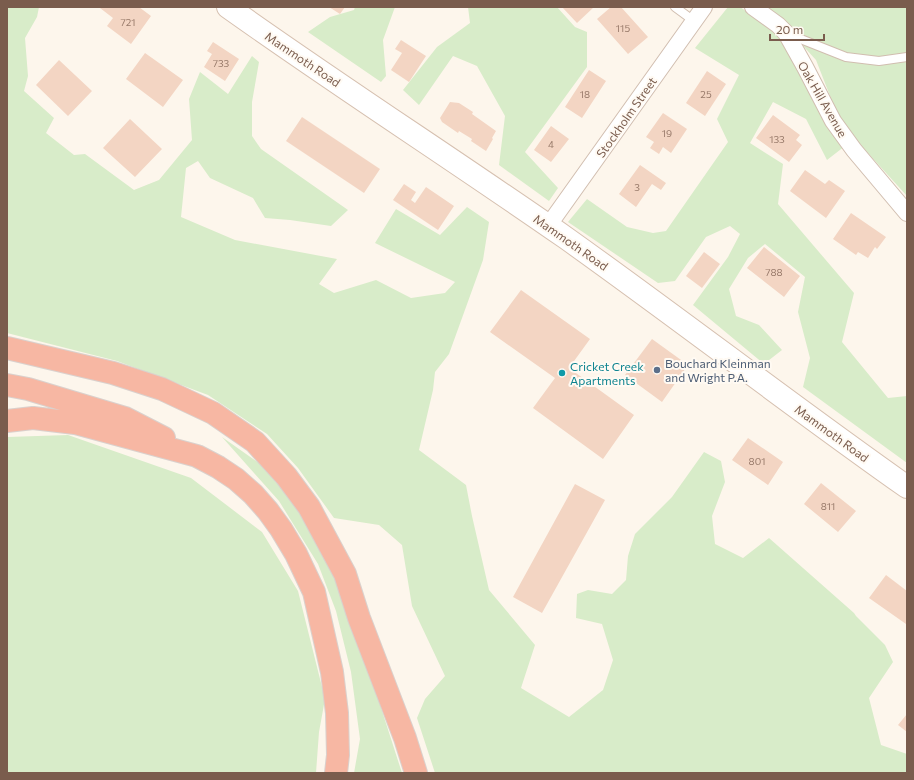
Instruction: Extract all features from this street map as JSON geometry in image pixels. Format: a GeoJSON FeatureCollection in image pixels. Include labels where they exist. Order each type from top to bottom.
{"type":"FeatureCollection","features":[{"type":"Feature","properties":{"kind":"highway"},"geometry":{"type":"LineString","coordinates":[[7,348],[113,373],[162,389],[213,413],[256,442],[286,476],[309,507],[345,574],[359,618],[405,738],[416,773]]}},
{"type":"Feature","properties":{"kind":"highway"},"geometry":{"type":"LineString","coordinates":[[7,385],[28,389],[125,418],[218,467],[236,479],[268,510],[281,528],[296,554],[314,592],[332,672],[337,714],[338,755],[336,773]]}},
{"type":"Feature","properties":{"kind":"highway"},"geometry":{"type":"LineString","coordinates":[[7,421],[33,418],[75,423],[197,456]]}},
{"type":"Feature","properties":{"kind":"main road","name":"Mammoth Road"},"geometry":{"type":"LineString","coordinates":[[228,7],[281,45],[548,226],[663,308],[907,488]]}},
{"type":"Feature","properties":{"kind":"street","name":"Stockholm Street"},"geometry":{"type":"LineString","coordinates":[[548,226],[704,7]]}},
{"type":"Feature","properties":{"kind":"street","name":"Oak Hill Avenue"},"geometry":{"type":"LineString","coordinates":[[753,7],[778,25],[786,33],[833,121],[854,150],[907,213]]}},
{"type":"Feature","properties":{"kind":"lane"},"geometry":{"type":"LineString","coordinates":[[675,7],[694,21]]}},
{"type":"Feature","properties":{"kind":"lane"},"geometry":{"type":"LineString","coordinates":[[786,33],[846,58],[879,60],[907,57]]}},
{"type":"Feature","properties":{"kind":"green space"},"geometry":{"type":"Polygon","coordinates":[[[7,7],[39,7],[37,17],[25,38],[28,76],[24,91],[54,118],[46,133],[74,155],[85,154],[134,190],[159,180],[192,140],[189,99],[200,72],[228,94],[252,56],[259,62],[252,102],[252,136],[261,149],[348,210],[331,226],[265,218],[253,198],[210,178],[198,161],[186,168],[181,217],[235,240],[337,259],[319,284],[334,293],[376,280],[411,298],[445,293],[455,282],[375,243],[396,209],[440,235],[467,207],[489,222],[483,260],[449,354],[435,372],[433,390],[419,450],[466,485],[489,590],[535,645],[521,688],[569,717],[603,690],[613,660],[602,624],[576,618],[577,594],[588,590],[612,594],[626,580],[628,556],[635,534],[672,497],[704,452],[721,461],[725,482],[712,516],[715,544],[743,558],[769,538],[854,613],[885,645],[893,662],[869,698],[881,745],[907,754],[907,773],[435,773],[417,718],[425,699],[445,676],[412,606],[402,545],[379,525],[334,518],[298,468],[267,434],[208,395],[117,361],[7,333],[7,7]]]}},
{"type":"Feature","properties":{"kind":"green space"},"geometry":{"type":"Polygon","coordinates":[[[355,7],[395,7],[383,40],[386,76],[381,82],[308,32],[330,17],[354,10],[355,7]]]}},
{"type":"Feature","properties":{"kind":"green space"},"geometry":{"type":"Polygon","coordinates":[[[468,7],[557,7],[575,27],[587,32],[587,67],[525,152],[558,188],[549,201],[499,165],[505,116],[477,66],[453,56],[419,105],[403,90],[437,47],[470,23],[468,7]]]}},
{"type":"Feature","properties":{"kind":"green space"},"geometry":{"type":"Polygon","coordinates":[[[728,7],[740,7],[780,34],[806,87],[845,146],[827,160],[806,119],[773,102],[750,143],[783,164],[778,204],[854,293],[842,342],[888,398],[907,396],[907,463],[803,387],[810,358],[798,312],[805,277],[765,244],[748,258],[729,289],[736,316],[759,325],[782,350],[764,364],[693,305],[728,257],[740,234],[730,226],[706,237],[675,281],[658,283],[568,222],[587,199],[627,227],[653,233],[666,231],[728,142],[717,119],[739,75],[695,48],[728,7]]]}},
{"type":"Feature","properties":{"kind":"green space"},"geometry":{"type":"Polygon","coordinates":[[[764,7],[907,7],[907,196],[856,140],[842,121],[832,101],[816,60],[782,23],[764,7]]]}},
{"type":"Feature","properties":{"kind":"green space"},"geometry":{"type":"Polygon","coordinates":[[[68,435],[191,478],[262,532],[298,591],[325,699],[319,732],[316,773],[7,773],[7,437],[68,435]]]}},
{"type":"Feature","properties":{"kind":"green space"},"geometry":{"type":"Polygon","coordinates":[[[222,437],[273,473],[318,538],[343,591],[402,773],[354,773],[360,739],[351,672],[336,611],[318,564],[279,501],[222,437]]]}},
{"type":"Feature","properties":{"kind":"building"},"geometry":{"type":"Polygon","coordinates":[[[139,7],[151,16],[131,44],[107,26],[113,18],[100,8],[139,7]]]}},
{"type":"Feature","properties":{"kind":"building"},"geometry":{"type":"Polygon","coordinates":[[[329,7],[345,7],[340,14],[329,7]]]}},
{"type":"Feature","properties":{"kind":"building"},"geometry":{"type":"Polygon","coordinates":[[[562,7],[594,7],[577,23],[562,7]]]}},
{"type":"Feature","properties":{"kind":"building"},"geometry":{"type":"Polygon","coordinates":[[[611,7],[621,7],[648,37],[628,54],[597,19],[611,7]]]}},
{"type":"Feature","properties":{"kind":"building"},"geometry":{"type":"Polygon","coordinates":[[[401,40],[426,56],[409,82],[391,70],[402,53],[395,49],[401,40]]]}},
{"type":"Feature","properties":{"kind":"building"},"geometry":{"type":"Polygon","coordinates":[[[213,42],[239,59],[225,81],[204,67],[212,54],[207,51],[213,42]]]}},
{"type":"Feature","properties":{"kind":"building"},"geometry":{"type":"Polygon","coordinates":[[[145,53],[183,80],[163,107],[126,79],[145,53]]]}},
{"type":"Feature","properties":{"kind":"building"},"geometry":{"type":"Polygon","coordinates":[[[59,60],[92,91],[68,116],[36,85],[59,60]]]}},
{"type":"Feature","properties":{"kind":"building"},"geometry":{"type":"Polygon","coordinates":[[[589,70],[606,81],[582,118],[565,107],[589,70]]]}},
{"type":"Feature","properties":{"kind":"building"},"geometry":{"type":"Polygon","coordinates":[[[707,71],[726,84],[705,116],[686,103],[707,71]]]}},
{"type":"Feature","properties":{"kind":"building"},"geometry":{"type":"Polygon","coordinates":[[[450,102],[459,103],[473,112],[472,114],[496,131],[486,151],[471,141],[472,139],[459,131],[458,133],[442,122],[440,118],[450,102]]]}},
{"type":"Feature","properties":{"kind":"building"},"geometry":{"type":"Polygon","coordinates":[[[663,113],[687,129],[671,153],[663,147],[659,154],[650,148],[654,142],[646,137],[663,113]]]}},
{"type":"Feature","properties":{"kind":"building"},"geometry":{"type":"Polygon","coordinates":[[[773,115],[800,135],[796,140],[802,145],[789,162],[756,138],[773,115]]]}},
{"type":"Feature","properties":{"kind":"building"},"geometry":{"type":"Polygon","coordinates":[[[302,117],[380,169],[364,193],[286,141],[302,117]]]}},
{"type":"Feature","properties":{"kind":"building"},"geometry":{"type":"Polygon","coordinates":[[[130,119],[162,149],[135,177],[103,148],[130,119]]]}},
{"type":"Feature","properties":{"kind":"building"},"geometry":{"type":"Polygon","coordinates":[[[551,126],[569,139],[551,162],[534,150],[551,126]]]}},
{"type":"Feature","properties":{"kind":"building"},"geometry":{"type":"Polygon","coordinates":[[[640,165],[666,183],[661,190],[652,184],[636,207],[619,194],[640,165]]]}},
{"type":"Feature","properties":{"kind":"building"},"geometry":{"type":"Polygon","coordinates":[[[805,170],[825,184],[829,180],[845,191],[826,218],[790,191],[805,170]]]}},
{"type":"Feature","properties":{"kind":"building"},"geometry":{"type":"Polygon","coordinates":[[[404,184],[416,192],[411,200],[415,203],[426,187],[454,206],[438,230],[393,200],[404,184]]]}},
{"type":"Feature","properties":{"kind":"building"},"geometry":{"type":"Polygon","coordinates":[[[851,213],[886,237],[877,249],[875,247],[868,258],[858,252],[856,255],[833,239],[851,213]]]}},
{"type":"Feature","properties":{"kind":"building"},"geometry":{"type":"Polygon","coordinates":[[[764,247],[800,276],[784,297],[747,268],[764,247]]]}},
{"type":"Feature","properties":{"kind":"building"},"geometry":{"type":"Polygon","coordinates":[[[704,252],[720,264],[702,288],[686,276],[704,252]]]}},
{"type":"Feature","properties":{"kind":"building","name":"Cricket Creek Apartments"},"geometry":{"type":"Polygon","coordinates":[[[521,290],[590,339],[569,368],[634,415],[603,459],[533,408],[555,378],[490,332],[521,290]]]}},
{"type":"Feature","properties":{"kind":"building","name":"Bouchard Kleinman and Wright P.A."},"geometry":{"type":"Polygon","coordinates":[[[652,339],[688,365],[662,402],[625,375],[652,339]]]}},
{"type":"Feature","properties":{"kind":"building"},"geometry":{"type":"Polygon","coordinates":[[[748,438],[783,462],[768,485],[732,460],[748,438]]]}},
{"type":"Feature","properties":{"kind":"building"},"geometry":{"type":"Polygon","coordinates":[[[821,483],[856,511],[838,532],[804,504],[821,483]]]}},
{"type":"Feature","properties":{"kind":"building"},"geometry":{"type":"Polygon","coordinates":[[[575,484],[605,500],[542,613],[513,597],[575,484]]]}},
{"type":"Feature","properties":{"kind":"building"},"geometry":{"type":"Polygon","coordinates":[[[886,575],[907,591],[906,624],[869,598],[886,575]]]}},
{"type":"Feature","properties":{"kind":"building"},"geometry":{"type":"Polygon","coordinates":[[[907,714],[907,732],[898,725],[907,714]]]}},
{"type":"Feature","properties":{"kind":"place","name":"Bouchard Kleinman and Wright P.A."},"geometry":{"type":"Point","coordinates":[657,370]}},
{"type":"Feature","properties":{"kind":"place","name":"Cricket Creek Apartments"},"geometry":{"type":"Point","coordinates":[562,373]}}]}
